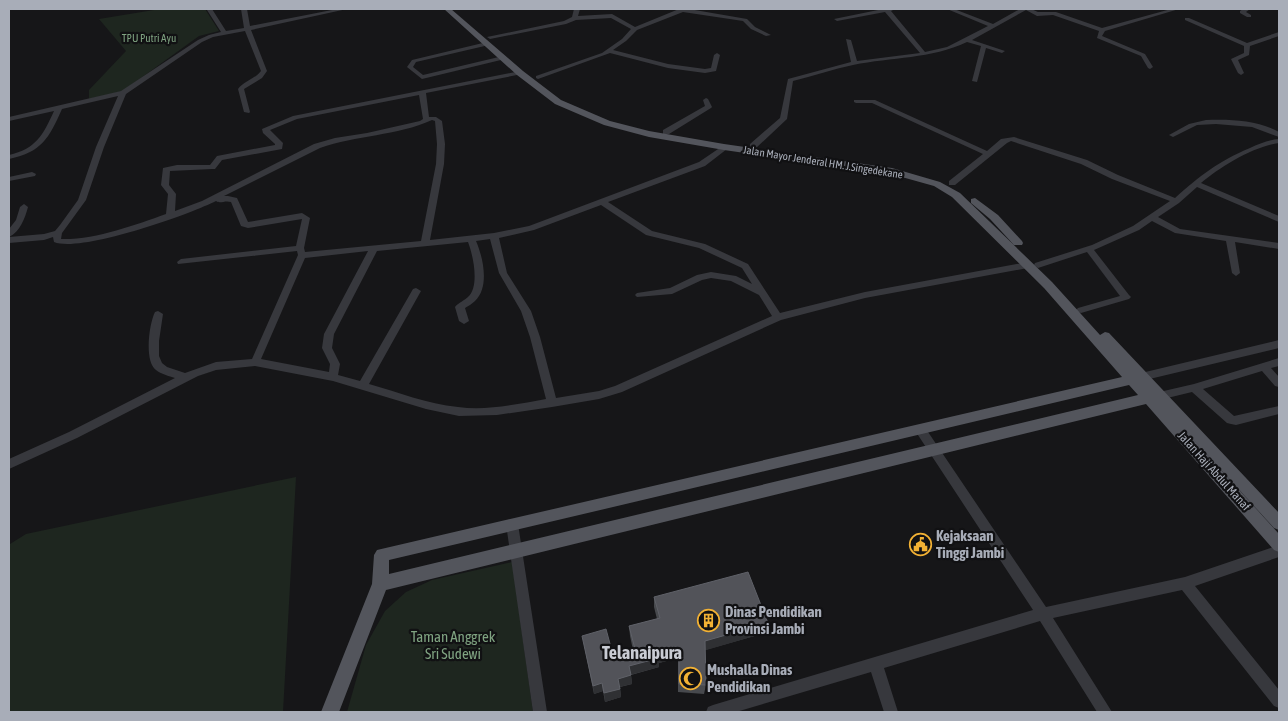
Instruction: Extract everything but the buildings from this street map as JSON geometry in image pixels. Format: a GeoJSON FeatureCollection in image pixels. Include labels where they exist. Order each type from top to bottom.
{"type":"FeatureCollection","features":[{"type":"Feature","properties":{"kind":"main road","name":"Jalan Mayor Jenderal HM. J.Singedekane"},"geometry":{"type":"LineString","coordinates":[[459,15],[538,78],[581,107],[632,124],[666,132],[886,164],[935,176],[952,183],[994,217],[1033,265],[1156,397]]}},
{"type":"Feature","properties":{"kind":"main road","name":"Jalan Mayor Jenderal HM. J.Singedekane"},"geometry":{"type":"LineString","coordinates":[[488,40],[503,58],[520,73],[568,108],[607,123],[649,134],[724,147],[892,171],[937,184],[970,206],[1081,310],[1139,378]]}},
{"type":"Feature","properties":{"kind":"main road"},"geometry":{"type":"LineString","coordinates":[[330,712],[380,584],[382,555],[1139,378]]}},
{"type":"Feature","properties":{"kind":"main road"},"geometry":{"type":"LineString","coordinates":[[380,584],[1156,397]]}},
{"type":"Feature","properties":{"kind":"main road","name":"Jalan Haji Abdul Manaf"},"geometry":{"type":"LineString","coordinates":[[1156,397],[1279,523]]}},
{"type":"Feature","properties":{"kind":"main road","name":"Jalan Haji Abdul Manaf"},"geometry":{"type":"LineString","coordinates":[[1156,397],[1279,545]]}},
{"type":"Feature","properties":{"kind":"street"},"geometry":{"type":"LineString","coordinates":[[244,9],[247,28],[264,71],[261,76],[240,89],[247,112]]}},
{"type":"Feature","properties":{"kind":"street"},"geometry":{"type":"LineString","coordinates":[[304,9],[306,17]]}},
{"type":"Feature","properties":{"kind":"street"},"geometry":{"type":"LineString","coordinates":[[9,119],[123,93],[205,38],[344,9]]}},
{"type":"Feature","properties":{"kind":"street"},"geometry":{"type":"LineString","coordinates":[[575,18],[577,9]]}},
{"type":"Feature","properties":{"kind":"street"},"geometry":{"type":"LineString","coordinates":[[616,18],[619,9]]}},
{"type":"Feature","properties":{"kind":"street"},"geometry":{"type":"LineString","coordinates":[[538,78],[609,51],[635,29],[684,9],[745,20],[753,28],[768,35]]}},
{"type":"Feature","properties":{"kind":"street"},"geometry":{"type":"LineString","coordinates":[[837,19],[889,9],[924,54]]}},
{"type":"Feature","properties":{"kind":"street"},"geometry":{"type":"LineString","coordinates":[[950,9],[993,26]]}},
{"type":"Feature","properties":{"kind":"street"},"geometry":{"type":"LineString","coordinates":[[753,146],[783,119],[790,80],[854,63],[924,54],[949,48],[1026,9],[1037,14],[1054,12],[1102,30],[1176,9]]}},
{"type":"Feature","properties":{"kind":"street"},"geometry":{"type":"LineString","coordinates":[[1247,9],[1242,12],[1249,16]]}},
{"type":"Feature","properties":{"kind":"street"},"geometry":{"type":"LineString","coordinates":[[210,10],[224,34]]}},
{"type":"Feature","properties":{"kind":"street"},"geometry":{"type":"LineString","coordinates":[[503,58],[422,77],[410,67],[414,61],[422,58],[462,50],[488,40],[566,22],[575,18],[609,16],[635,29]]}},
{"type":"Feature","properties":{"kind":"street"},"geometry":{"type":"LineString","coordinates":[[1187,19],[1247,45],[1279,34]]}},
{"type":"Feature","properties":{"kind":"street"},"geometry":{"type":"LineString","coordinates":[[1102,30],[1099,37],[1143,56],[1150,67]]}},
{"type":"Feature","properties":{"kind":"street"},"geometry":{"type":"LineString","coordinates":[[848,40],[854,63]]}},
{"type":"Feature","properties":{"kind":"street"},"geometry":{"type":"LineString","coordinates":[[967,40],[1002,51]]}},
{"type":"Feature","properties":{"kind":"street"},"geometry":{"type":"LineString","coordinates":[[1242,73],[1234,59],[1247,54],[1247,45]]}},
{"type":"Feature","properties":{"kind":"street"},"geometry":{"type":"LineString","coordinates":[[975,81],[984,46]]}},
{"type":"Feature","properties":{"kind":"street"},"geometry":{"type":"LineString","coordinates":[[462,50],[472,66]]}},
{"type":"Feature","properties":{"kind":"street"},"geometry":{"type":"LineString","coordinates":[[609,51],[668,66],[705,71],[714,70],[717,55]]}},
{"type":"Feature","properties":{"kind":"street"},"geometry":{"type":"LineString","coordinates":[[170,216],[172,194],[165,185],[166,170],[177,167],[194,169],[212,167],[220,158],[279,147],[280,143],[266,129],[295,117],[520,73]]}},
{"type":"Feature","properties":{"kind":"street"},"geometry":{"type":"LineString","coordinates":[[422,92],[426,118]]}},
{"type":"Feature","properties":{"kind":"street"},"geometry":{"type":"LineString","coordinates":[[123,93],[100,146],[82,200],[58,233],[57,240],[62,242],[94,238],[139,227],[205,203],[317,146],[335,140],[368,135],[420,123],[426,118],[438,121],[441,150],[440,170],[427,226],[425,244]]}},
{"type":"Feature","properties":{"kind":"street"},"geometry":{"type":"LineString","coordinates":[[666,132],[709,107],[706,100]]}},
{"type":"Feature","properties":{"kind":"street"},"geometry":{"type":"LineString","coordinates":[[856,101],[873,101],[988,154]]}},
{"type":"Feature","properties":{"kind":"street"},"geometry":{"type":"LineString","coordinates":[[9,157],[22,155],[38,146],[47,134],[59,108]]}},
{"type":"Feature","properties":{"kind":"street"},"geometry":{"type":"LineString","coordinates":[[1172,135],[1190,126],[1204,122],[1254,125],[1273,130],[1279,135]]}},
{"type":"Feature","properties":{"kind":"street"},"geometry":{"type":"LineString","coordinates":[[952,183],[1004,141],[1011,139],[1084,162],[1115,177],[1176,201]]}},
{"type":"Feature","properties":{"kind":"street"},"geometry":{"type":"LineString","coordinates":[[9,464],[73,435],[184,378],[216,366],[255,362],[333,377],[426,405],[459,412],[497,411],[599,395],[618,389],[778,317],[865,295],[1033,265],[1089,249],[1136,228],[1153,218],[1212,170],[1235,157],[1271,142],[1279,141]]}},
{"type":"Feature","properties":{"kind":"street"},"geometry":{"type":"LineString","coordinates":[[181,262],[301,252],[372,250],[494,236],[531,228],[702,164],[724,147]]}},
{"type":"Feature","properties":{"kind":"street"},"geometry":{"type":"LineString","coordinates":[[9,179],[32,174]]}},
{"type":"Feature","properties":{"kind":"street"},"geometry":{"type":"LineString","coordinates":[[1196,184],[1279,219]]}},
{"type":"Feature","properties":{"kind":"street"},"geometry":{"type":"LineString","coordinates":[[205,203],[231,198],[238,207],[244,224],[248,225],[302,216],[306,218],[301,252],[255,362]]}},
{"type":"Feature","properties":{"kind":"street"},"geometry":{"type":"LineString","coordinates":[[602,202],[655,235],[702,246],[745,266],[778,317]]}},
{"type":"Feature","properties":{"kind":"street"},"geometry":{"type":"LineString","coordinates":[[9,234],[20,221],[24,207]]}},
{"type":"Feature","properties":{"kind":"street"},"geometry":{"type":"LineString","coordinates":[[1153,218],[1178,231],[1279,246]]}},
{"type":"Feature","properties":{"kind":"street"},"geometry":{"type":"LineString","coordinates":[[9,240],[58,233]]}},
{"type":"Feature","properties":{"kind":"street"},"geometry":{"type":"LineString","coordinates":[[494,236],[503,273],[526,310],[536,337],[552,403]]}},
{"type":"Feature","properties":{"kind":"street"},"geometry":{"type":"LineString","coordinates":[[464,321],[460,307],[472,299],[476,290],[478,275],[476,254],[471,239]]}},
{"type":"Feature","properties":{"kind":"street"},"geometry":{"type":"LineString","coordinates":[[1230,239],[1236,273]]}},
{"type":"Feature","properties":{"kind":"street"},"geometry":{"type":"LineString","coordinates":[[1081,310],[1126,297],[1089,249]]}},
{"type":"Feature","properties":{"kind":"street"},"geometry":{"type":"LineString","coordinates":[[333,377],[336,364],[327,348],[329,334],[372,250]]}},
{"type":"Feature","properties":{"kind":"street"},"geometry":{"type":"LineString","coordinates":[[640,295],[672,291],[711,275],[734,278],[765,295]]}},
{"type":"Feature","properties":{"kind":"street"},"geometry":{"type":"LineString","coordinates":[[362,386],[416,292]]}},
{"type":"Feature","properties":{"kind":"street"},"geometry":{"type":"LineString","coordinates":[[158,314],[154,345],[155,360],[159,367],[184,378]]}},
{"type":"Feature","properties":{"kind":"street"},"geometry":{"type":"LineString","coordinates":[[1139,378],[1279,344]]}},
{"type":"Feature","properties":{"kind":"street"},"geometry":{"type":"LineString","coordinates":[[1156,397],[1278,364]]}},
{"type":"Feature","properties":{"kind":"street"},"geometry":{"type":"LineString","coordinates":[[1264,367],[1279,383]]}},
{"type":"Feature","properties":{"kind":"street"},"geometry":{"type":"LineString","coordinates":[[1194,388],[1231,420],[1236,421],[1279,410]]}},
{"type":"Feature","properties":{"kind":"street"},"geometry":{"type":"LineString","coordinates":[[920,429],[1043,614],[1104,712]]}},
{"type":"Feature","properties":{"kind":"street"},"geometry":{"type":"LineString","coordinates":[[512,524],[518,551],[540,712]]}},
{"type":"Feature","properties":{"kind":"street"},"geometry":{"type":"LineString","coordinates":[[719,711],[1043,614],[1185,583],[1279,550]]}},
{"type":"Feature","properties":{"kind":"street"},"geometry":{"type":"LineString","coordinates":[[1185,583],[1279,701]]}},
{"type":"Feature","properties":{"kind":"street"},"geometry":{"type":"LineString","coordinates":[[876,665],[891,712]]}},
{"type":"Feature","properties":{"kind":"green space","name":"TPU Putri Ayu"},"geometry":{"type":"Polygon","coordinates":[[[160,9],[205,9],[219,31],[199,36],[123,91],[89,99],[89,90],[126,51],[99,19],[160,9]]]}},
{"type":"Feature","properties":{"kind":"green space"},"geometry":{"type":"Polygon","coordinates":[[[296,477],[283,712],[9,712],[10,544],[26,534],[296,477]]]}},
{"type":"Feature","properties":{"kind":"green space","name":"Taman Anggrek Sri Sudewi"},"geometry":{"type":"Polygon","coordinates":[[[512,562],[533,712],[347,712],[366,645],[385,611],[406,592],[432,580],[512,562]]]}},
{"type":"Feature","properties":{"kind":"place","name":"Kejaksaan Tinggi Jambi"},"geometry":{"type":"Point","coordinates":[920,544]}},
{"type":"Feature","properties":{"kind":"place","name":"Dinas Pendidikan Provinsi Jambi"},"geometry":{"type":"Point","coordinates":[709,620]}},
{"type":"Feature","properties":{"kind":"place","name":"Mushalla Dinas Pendidikan"},"geometry":{"type":"Point","coordinates":[691,678]}},
{"type":"Feature","properties":{"kind":"district","name":"Telanaipura"},"geometry":{"type":"Point","coordinates":[642,652]}}]}
